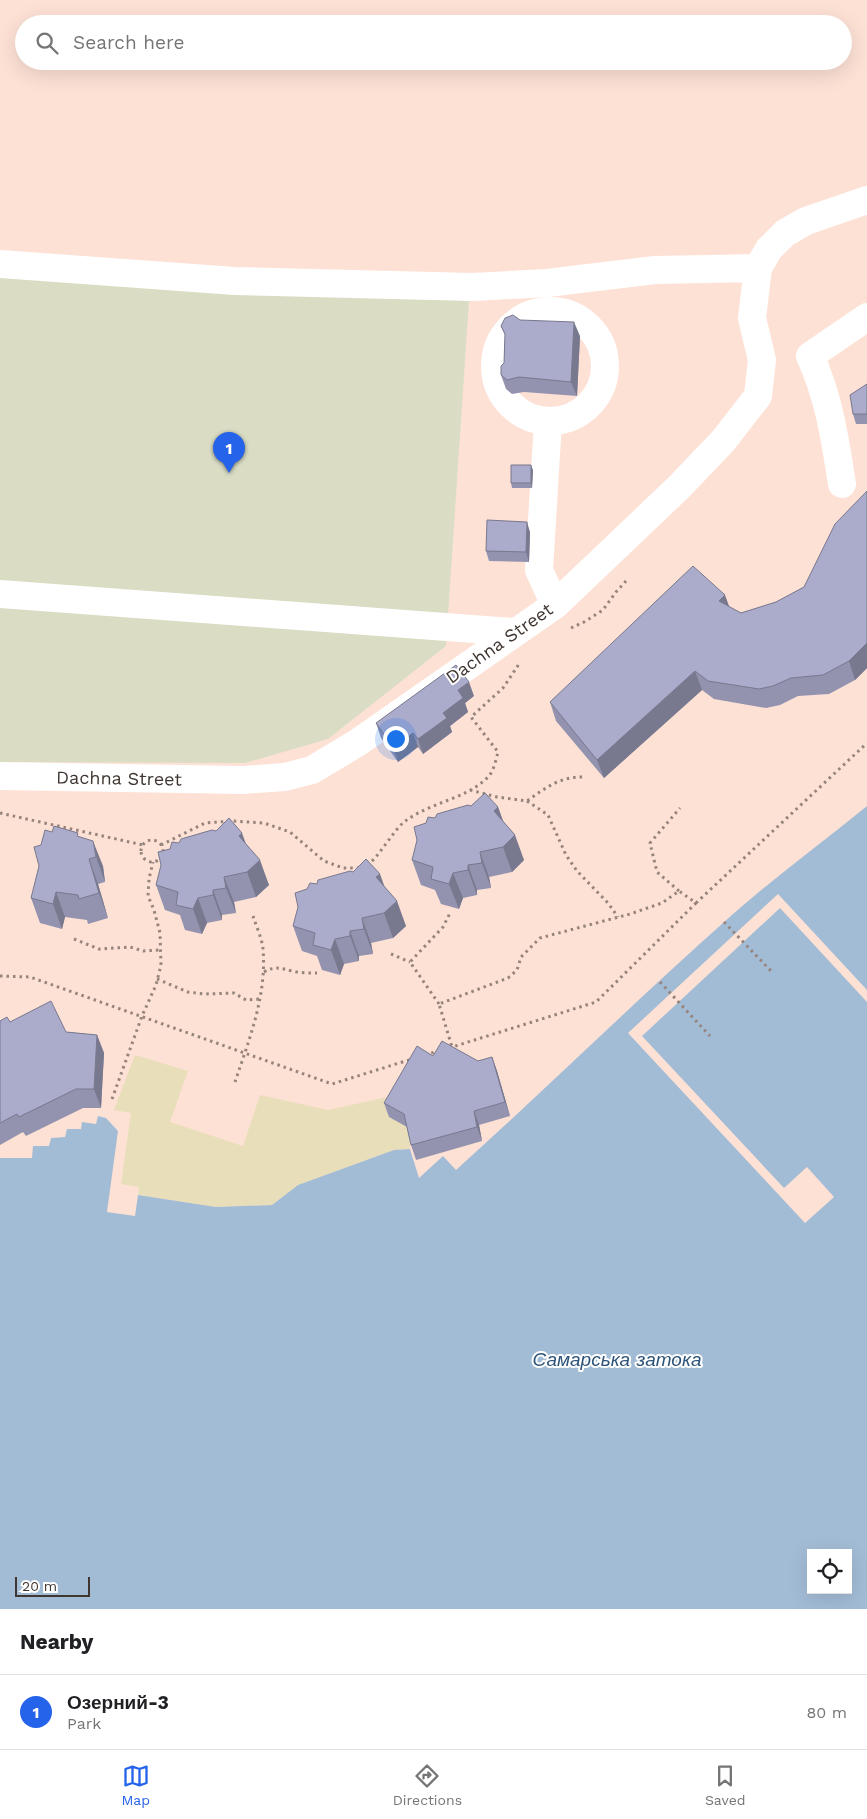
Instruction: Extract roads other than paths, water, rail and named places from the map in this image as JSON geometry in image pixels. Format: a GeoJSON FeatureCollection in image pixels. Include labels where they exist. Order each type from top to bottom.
{"type":"FeatureCollection","features":[{"type":"Feature","properties":{"kind":"street"},"geometry":{"type":"LineString","coordinates":[[0,264],[235,281],[473,287],[547,283],[655,270],[758,268],[769,249],[785,234],[806,221],[867,200]]}},
{"type":"Feature","properties":{"kind":"street","name":"Dachna Street"},"geometry":{"type":"LineString","coordinates":[[0,776],[243,780],[285,777],[312,770],[357,743],[555,605],[679,487],[723,441],[758,396],[762,360],[752,318],[758,268]]}},
{"type":"Feature","properties":{"kind":"street"},"geometry":{"type":"LineString","coordinates":[[543,311],[562,312],[579,319],[593,331],[602,347],[606,364],[603,382],[595,399],[589,405],[566,419],[548,422],[531,418],[515,409],[503,396],[496,379],[494,361],[499,342],[510,327],[525,316],[543,311]]}},
{"type":"Feature","properties":{"kind":"street"},"geometry":{"type":"LineString","coordinates":[[814,364],[867,317]]}},
{"type":"Feature","properties":{"kind":"street"},"geometry":{"type":"LineString","coordinates":[[814,364],[867,340]]}},
{"type":"Feature","properties":{"kind":"street"},"geometry":{"type":"LineString","coordinates":[[814,364],[832,419],[842,484]]}},
{"type":"Feature","properties":{"kind":"street"},"geometry":{"type":"LineString","coordinates":[[548,422],[539,570],[555,605]]}},
{"type":"Feature","properties":{"kind":"street"},"geometry":{"type":"LineString","coordinates":[[0,594],[514,632]]}},
{"type":"Feature","properties":{"kind":"water","name":"Самарська затока"},"geometry":{"type":"Polygon","coordinates":[[[867,806],[867,1609],[0,1609],[0,1158],[32,1158],[33,1146],[49,1146],[51,1138],[65,1137],[67,1129],[81,1129],[82,1122],[96,1124],[98,1116],[106,1118],[118,1131],[107,1212],[135,1216],[138,1195],[216,1207],[272,1205],[298,1185],[394,1150],[410,1149],[419,1178],[443,1156],[456,1170],[656,984],[776,878],[867,806]]]}},
{"type":"Feature","properties":{"kind":"place","name":"Озерний-3"},"geometry":{"type":"Point","coordinates":[229,473]}}]}
